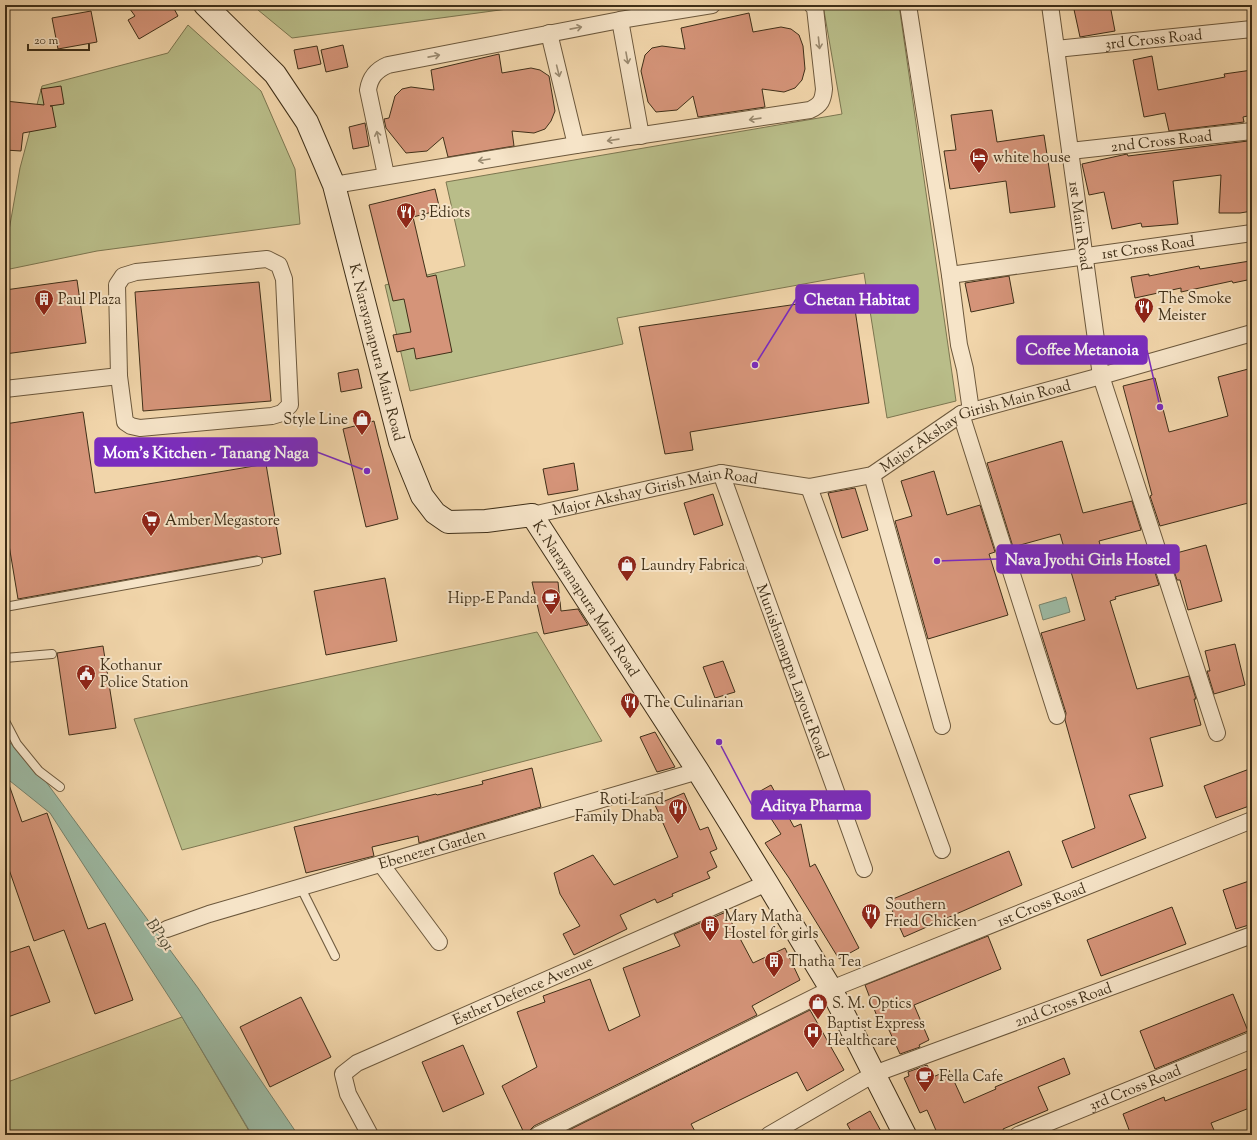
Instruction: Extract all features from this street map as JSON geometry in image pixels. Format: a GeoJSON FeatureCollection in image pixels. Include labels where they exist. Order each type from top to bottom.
{"type":"FeatureCollection","features":[{"type":"Feature","properties":{"kind":"street","name":"K. Narayanapura Main Road"},"geometry":{"type":"LineString","coordinates":[[205,5],[275,74],[307,122],[334,185],[400,442],[422,496],[436,513],[448,522],[486,521],[532,515],[698,771],[831,989],[905,1135]]}},
{"type":"Feature","properties":{"kind":"street"},"geometry":{"type":"LineString","coordinates":[[386,175],[368,90],[369,81],[380,69],[388,65],[549,33],[712,5]]}},
{"type":"Feature","properties":{"kind":"street"},"geometry":{"type":"LineString","coordinates":[[334,185],[386,175],[576,145],[802,112],[818,106],[822,100],[824,89],[815,8],[812,5]]}},
{"type":"Feature","properties":{"kind":"street"},"geometry":{"type":"LineString","coordinates":[[908,5],[950,275],[959,345],[965,369],[966,412],[1057,716]]}},
{"type":"Feature","properties":{"kind":"street","name":"1st Main Road"},"geometry":{"type":"LineString","coordinates":[[1050,5],[1101,376],[1217,733]]}},
{"type":"Feature","properties":{"kind":"street"},"geometry":{"type":"LineString","coordinates":[[620,20],[642,136]]}},
{"type":"Feature","properties":{"kind":"street","name":"3rd Cross Road"},"geometry":{"type":"LineString","coordinates":[[1056,49],[1252,29]]}},
{"type":"Feature","properties":{"kind":"street"},"geometry":{"type":"LineString","coordinates":[[549,33],[576,145]]}},
{"type":"Feature","properties":{"kind":"street","name":"2nd Cross Road"},"geometry":{"type":"LineString","coordinates":[[1070,151],[1252,131]]}},
{"type":"Feature","properties":{"kind":"street","name":"1st Cross Road"},"geometry":{"type":"LineString","coordinates":[[950,275],[1252,233]]}},
{"type":"Feature","properties":{"kind":"street"},"geometry":{"type":"LineString","coordinates":[[267,259],[279,265],[284,279],[290,405],[282,413],[272,416],[140,428],[131,426],[125,422],[119,376],[117,285],[123,276],[136,272],[267,259]]}},
{"type":"Feature","properties":{"kind":"street","name":"Major Akshay Girish Main Road"},"geometry":{"type":"LineString","coordinates":[[532,515],[721,473],[809,487],[872,475],[966,412],[1101,376],[1252,332]]}},
{"type":"Feature","properties":{"kind":"street"},"geometry":{"type":"LineString","coordinates":[[5,389],[119,376]]}},
{"type":"Feature","properties":{"kind":"street","name":"Munishamappa Layout Road"},"geometry":{"type":"LineString","coordinates":[[721,473],[864,869]]}},
{"type":"Feature","properties":{"kind":"street"},"geometry":{"type":"LineString","coordinates":[[872,475],[942,726]]}},
{"type":"Feature","properties":{"kind":"street"},"geometry":{"type":"LineString","coordinates":[[809,487],[942,850]]}},
{"type":"Feature","properties":{"kind":"street","name":"Ebenezer Garden"},"geometry":{"type":"LineString","coordinates":[[167,929],[209,914],[698,771]]}},
{"type":"Feature","properties":{"kind":"street","name":"1st Cross Road"},"geometry":{"type":"LineString","coordinates":[[538,1135],[831,989],[1252,820]]}},
{"type":"Feature","properties":{"kind":"street"},"geometry":{"type":"LineString","coordinates":[[381,864],[439,942]]}},
{"type":"Feature","properties":{"kind":"street","name":"Esther Defence Avenue"},"geometry":{"type":"LineString","coordinates":[[370,1135],[348,1094],[343,1074],[357,1062],[767,883]]}},
{"type":"Feature","properties":{"kind":"street","name":"2nd Cross Road"},"geometry":{"type":"LineString","coordinates":[[769,1135],[874,1074],[1252,935]]}},
{"type":"Feature","properties":{"kind":"street","name":"3rd Cross Road"},"geometry":{"type":"LineString","coordinates":[[1018,1135],[1252,1040]]}},
{"type":"Feature","properties":{"kind":"lane"},"geometry":{"type":"LineString","coordinates":[[5,606],[258,561]]}},
{"type":"Feature","properties":{"kind":"lane"},"geometry":{"type":"LineString","coordinates":[[5,658],[52,654]]}},
{"type":"Feature","properties":{"kind":"lane"},"geometry":{"type":"LineString","coordinates":[[5,721],[17,744],[39,771],[60,787]]}},
{"type":"Feature","properties":{"kind":"lane"},"geometry":{"type":"LineString","coordinates":[[301,888],[335,956]]}},
{"type":"Feature","properties":{"kind":"green space"},"geometry":{"type":"Polygon","coordinates":[[[252,5],[537,5],[292,38],[252,5]]]}},
{"type":"Feature","properties":{"kind":"green space"},"geometry":{"type":"Polygon","coordinates":[[[823,5],[899,5],[956,401],[887,418],[864,273],[617,318],[623,344],[410,391],[385,285],[465,266],[446,182],[842,114],[823,5]]]}},
{"type":"Feature","properties":{"kind":"green space"},"geometry":{"type":"Polygon","coordinates":[[[188,25],[261,91],[295,169],[300,224],[97,251],[5,270],[5,253],[20,168],[42,86],[168,53],[188,25]]]}},
{"type":"Feature","properties":{"kind":"green space"},"geometry":{"type":"Polygon","coordinates":[[[537,632],[602,741],[182,850],[134,719],[537,632]]]}},
{"type":"Feature","properties":{"kind":"green space"},"geometry":{"type":"Polygon","coordinates":[[[182,1017],[249,1131],[237,1135],[5,1135],[5,1083],[182,1017]]]}},
{"type":"Feature","properties":{"kind":"shaded area"},"geometry":{"type":"Polygon","coordinates":[[[1066,597],[1070,612],[1043,620],[1039,605],[1066,597]]]}},
{"type":"Feature","properties":{"kind":"shaded area"},"geometry":{"type":"Polygon","coordinates":[[[5,739],[27,756],[198,988],[298,1135],[252,1135],[182,1017],[50,813],[5,777],[5,739]]]}},
{"type":"Feature","properties":{"kind":"building"},"geometry":{"type":"Polygon","coordinates":[[[127,5],[172,5],[178,16],[139,39],[128,20],[135,16],[127,5]]]}},
{"type":"Feature","properties":{"kind":"building"},"geometry":{"type":"Polygon","coordinates":[[[1073,5],[1110,5],[1115,31],[1080,37],[1073,5]]]}},
{"type":"Feature","properties":{"kind":"building"},"geometry":{"type":"Polygon","coordinates":[[[91,11],[97,42],[58,49],[52,18],[91,11]]]}},
{"type":"Feature","properties":{"kind":"building"},"geometry":{"type":"Polygon","coordinates":[[[749,13],[753,32],[781,27],[791,29],[799,35],[803,46],[805,69],[802,80],[795,88],[784,92],[762,89],[765,107],[698,117],[693,96],[677,110],[656,112],[648,102],[641,71],[645,55],[652,48],[662,46],[685,49],[681,28],[749,13]]]}},
{"type":"Feature","properties":{"kind":"building"},"geometry":{"type":"Polygon","coordinates":[[[343,45],[348,67],[326,72],[321,50],[343,45]]]}},
{"type":"Feature","properties":{"kind":"building"},"geometry":{"type":"Polygon","coordinates":[[[317,46],[321,64],[298,69],[294,50],[317,46]]]}},
{"type":"Feature","properties":{"kind":"building"},"geometry":{"type":"Polygon","coordinates":[[[499,54],[502,73],[531,68],[540,70],[549,76],[555,111],[551,121],[545,129],[534,133],[512,131],[514,146],[448,157],[443,137],[427,151],[406,153],[386,128],[384,119],[389,118],[395,96],[402,89],[411,87],[434,90],[431,70],[499,54]]]}},
{"type":"Feature","properties":{"kind":"building"},"geometry":{"type":"Polygon","coordinates":[[[1152,56],[1158,90],[1225,77],[1224,74],[1252,70],[1252,115],[1243,117],[1244,122],[1169,131],[1165,113],[1144,117],[1133,60],[1152,56]]]}},
{"type":"Feature","properties":{"kind":"building"},"geometry":{"type":"Polygon","coordinates":[[[61,86],[64,104],[50,106],[52,106],[56,127],[23,133],[21,151],[5,150],[5,101],[44,105],[41,89],[61,86]]]}},
{"type":"Feature","properties":{"kind":"building"},"geometry":{"type":"Polygon","coordinates":[[[992,110],[997,142],[1044,135],[1055,207],[1010,213],[1006,181],[950,189],[944,151],[956,150],[951,115],[992,110]]]}},
{"type":"Feature","properties":{"kind":"building"},"geometry":{"type":"Polygon","coordinates":[[[365,123],[369,146],[353,149],[349,127],[365,123]]]}},
{"type":"Feature","properties":{"kind":"building"},"geometry":{"type":"Polygon","coordinates":[[[1248,141],[1252,166],[1252,211],[1240,213],[1219,213],[1221,175],[1173,181],[1178,224],[1142,227],[1141,223],[1112,229],[1104,192],[1089,195],[1082,164],[1127,154],[1128,156],[1248,141]]]}},
{"type":"Feature","properties":{"kind":"building"},"geometry":{"type":"Polygon","coordinates":[[[435,189],[440,210],[413,217],[427,277],[436,275],[452,352],[416,359],[414,348],[397,352],[393,335],[411,332],[404,299],[393,301],[369,205],[435,189]]]}},
{"type":"Feature","properties":{"kind":"building"},"geometry":{"type":"Polygon","coordinates":[[[1250,261],[1252,279],[1233,283],[1232,281],[1181,292],[1181,288],[1135,298],[1131,277],[1149,274],[1149,276],[1199,266],[1200,269],[1250,261]]]}},
{"type":"Feature","properties":{"kind":"building"},"geometry":{"type":"Polygon","coordinates":[[[1009,276],[1014,303],[971,312],[965,283],[1009,276]]]}},
{"type":"Feature","properties":{"kind":"building","name":"Paul Plaza"},"geometry":{"type":"Polygon","coordinates":[[[77,280],[86,343],[5,354],[5,290],[77,280]]]}},
{"type":"Feature","properties":{"kind":"building"},"geometry":{"type":"Polygon","coordinates":[[[259,282],[271,401],[143,411],[135,292],[259,282]]]}},
{"type":"Feature","properties":{"kind":"building"},"geometry":{"type":"Polygon","coordinates":[[[853,296],[869,403],[690,432],[693,450],[665,454],[639,327],[853,296]]]}},
{"type":"Feature","properties":{"kind":"building"},"geometry":{"type":"Polygon","coordinates":[[[1252,368],[1252,502],[1160,526],[1150,496],[1152,495],[1123,386],[1155,378],[1169,432],[1228,416],[1218,377],[1252,368]]]}},
{"type":"Feature","properties":{"kind":"building"},"geometry":{"type":"Polygon","coordinates":[[[358,369],[362,388],[341,392],[338,373],[358,369]]]}},
{"type":"Feature","properties":{"kind":"building"},"geometry":{"type":"Polygon","coordinates":[[[83,412],[95,493],[266,464],[281,554],[262,558],[257,556],[18,599],[5,521],[5,424],[83,412]]]}},
{"type":"Feature","properties":{"kind":"building"},"geometry":{"type":"Polygon","coordinates":[[[374,421],[398,519],[366,527],[343,429],[374,421]]]}},
{"type":"Feature","properties":{"kind":"building"},"geometry":{"type":"Polygon","coordinates":[[[1062,441],[1083,513],[1132,501],[1141,530],[1099,541],[1107,571],[1151,560],[1159,585],[1115,597],[1116,599],[1110,601],[1137,689],[1189,676],[1196,699],[1194,699],[1201,725],[1150,738],[1163,786],[1129,795],[1146,838],[1072,868],[1062,841],[1095,828],[1065,720],[1066,713],[1041,633],[1085,620],[1060,534],[1013,547],[987,463],[1062,441]]]}},
{"type":"Feature","properties":{"kind":"building"},"geometry":{"type":"Polygon","coordinates":[[[574,463],[578,490],[548,495],[543,469],[574,463]]]}},
{"type":"Feature","properties":{"kind":"building"},"geometry":{"type":"Polygon","coordinates":[[[934,471],[947,515],[980,505],[995,552],[989,554],[1008,615],[928,639],[895,521],[912,516],[901,481],[934,471]]]}},
{"type":"Feature","properties":{"kind":"building"},"geometry":{"type":"Polygon","coordinates":[[[855,488],[868,530],[842,538],[828,493],[855,488]]]}},
{"type":"Feature","properties":{"kind":"building"},"geometry":{"type":"Polygon","coordinates":[[[713,494],[723,525],[694,535],[684,503],[713,494]]]}},
{"type":"Feature","properties":{"kind":"building"},"geometry":{"type":"Polygon","coordinates":[[[1206,545],[1222,601],[1188,610],[1180,580],[1177,580],[1169,555],[1206,545]]]}},
{"type":"Feature","properties":{"kind":"building"},"geometry":{"type":"Polygon","coordinates":[[[385,578],[397,641],[326,655],[314,591],[385,578]]]}},
{"type":"Feature","properties":{"kind":"building"},"geometry":{"type":"Polygon","coordinates":[[[532,582],[558,582],[561,611],[578,609],[588,625],[544,634],[532,582]]]}},
{"type":"Feature","properties":{"kind":"building"},"geometry":{"type":"Polygon","coordinates":[[[1235,644],[1245,685],[1214,694],[1207,671],[1210,671],[1205,651],[1235,644]]]}},
{"type":"Feature","properties":{"kind":"building","name":"Kothanur Police Station"},"geometry":{"type":"Polygon","coordinates":[[[103,646],[116,728],[69,735],[57,653],[103,646]]]}},
{"type":"Feature","properties":{"kind":"building"},"geometry":{"type":"Polygon","coordinates":[[[723,661],[735,692],[715,698],[703,667],[723,661]]]}},
{"type":"Feature","properties":{"kind":"building"},"geometry":{"type":"Polygon","coordinates":[[[655,732],[675,767],[657,772],[640,737],[655,732]]]}},
{"type":"Feature","properties":{"kind":"building"},"geometry":{"type":"Polygon","coordinates":[[[532,768],[541,807],[419,843],[418,836],[372,847],[374,856],[306,873],[294,827],[483,784],[482,781],[532,768]]]}},
{"type":"Feature","properties":{"kind":"building"},"geometry":{"type":"Polygon","coordinates":[[[1252,768],[1252,805],[1216,818],[1204,786],[1252,768]]]}},
{"type":"Feature","properties":{"kind":"building"},"geometry":{"type":"Polygon","coordinates":[[[7,779],[22,822],[47,813],[88,929],[105,923],[133,1000],[95,1014],[64,930],[34,941],[5,858],[5,780],[7,779]]]}},
{"type":"Feature","properties":{"kind":"building"},"geometry":{"type":"Polygon","coordinates":[[[771,785],[794,827],[801,824],[810,867],[815,864],[859,948],[839,959],[789,878],[765,843],[781,834],[755,794],[771,785]]]}},
{"type":"Feature","properties":{"kind":"building"},"geometry":{"type":"Polygon","coordinates":[[[684,793],[700,830],[708,827],[717,849],[710,852],[717,867],[707,872],[710,878],[672,894],[673,896],[657,903],[655,899],[620,915],[627,929],[574,955],[563,934],[580,926],[560,894],[554,873],[593,855],[614,885],[678,857],[655,805],[684,793]]]}},
{"type":"Feature","properties":{"kind":"building"},"geometry":{"type":"Polygon","coordinates":[[[1009,851],[1022,885],[904,937],[888,901],[1009,851]]]}},
{"type":"Feature","properties":{"kind":"building"},"geometry":{"type":"Polygon","coordinates":[[[1252,880],[1252,924],[1236,929],[1223,890],[1252,880]]]}},
{"type":"Feature","properties":{"kind":"building"},"geometry":{"type":"Polygon","coordinates":[[[1172,907],[1186,944],[1101,976],[1087,940],[1172,907]]]}},
{"type":"Feature","properties":{"kind":"building"},"geometry":{"type":"Polygon","coordinates":[[[726,912],[753,963],[785,948],[800,980],[752,1006],[757,1015],[534,1126],[530,1130],[529,1135],[525,1135],[502,1086],[537,1067],[517,1012],[545,1002],[543,996],[590,979],[609,1031],[640,1016],[623,968],[680,946],[674,934],[726,912]]]}},
{"type":"Feature","properties":{"kind":"building"},"geometry":{"type":"Polygon","coordinates":[[[988,936],[1001,969],[914,1005],[929,1040],[919,1045],[920,1047],[900,1054],[883,1017],[878,1019],[865,985],[988,936]]]}},
{"type":"Feature","properties":{"kind":"building"},"geometry":{"type":"Polygon","coordinates":[[[29,946],[50,1002],[5,1018],[5,954],[29,946]]]}},
{"type":"Feature","properties":{"kind":"building"},"geometry":{"type":"Polygon","coordinates":[[[1233,994],[1248,1031],[1155,1069],[1140,1031],[1233,994]]]}},
{"type":"Feature","properties":{"kind":"building"},"geometry":{"type":"Polygon","coordinates":[[[301,997],[331,1057],[270,1087],[240,1027],[301,997]]]}},
{"type":"Feature","properties":{"kind":"building"},"geometry":{"type":"Polygon","coordinates":[[[810,1010],[844,1070],[807,1091],[797,1072],[691,1124],[697,1135],[559,1135],[810,1010]]]}},
{"type":"Feature","properties":{"kind":"building"},"geometry":{"type":"Polygon","coordinates":[[[463,1045],[484,1094],[443,1112],[422,1062],[463,1045]]]}},
{"type":"Feature","properties":{"kind":"building"},"geometry":{"type":"Polygon","coordinates":[[[1064,1058],[1070,1074],[1038,1087],[1048,1110],[1003,1129],[1005,1135],[938,1135],[927,1110],[920,1113],[904,1078],[909,1076],[908,1072],[927,1065],[933,1077],[949,1070],[964,1103],[996,1089],[995,1087],[1064,1058]]]}},
{"type":"Feature","properties":{"kind":"building"},"geometry":{"type":"Polygon","coordinates":[[[1252,1067],[1252,1107],[1211,1123],[1216,1135],[1131,1135],[1123,1114],[1164,1097],[1165,1101],[1252,1067]]]}},
{"type":"Feature","properties":{"kind":"building"},"geometry":{"type":"Polygon","coordinates":[[[870,1111],[883,1135],[853,1135],[847,1124],[870,1111]]]}},
{"type":"Feature","properties":{"kind":"place","name":"white house"},"geometry":{"type":"Point","coordinates":[979,174]}},
{"type":"Feature","properties":{"kind":"place","name":"3 Ediots"},"geometry":{"type":"Point","coordinates":[406,229]}},
{"type":"Feature","properties":{"kind":"place","name":"Paul Plaza"},"geometry":{"type":"Point","coordinates":[44,316]}},
{"type":"Feature","properties":{"kind":"place","name":"The Smoke Meister"},"geometry":{"type":"Point","coordinates":[1144,324]}},
{"type":"Feature","properties":{"kind":"place","name":"Chetan Habitat"},"geometry":{"type":"Point","coordinates":[755,365]}},
{"type":"Feature","properties":{"kind":"place","name":"Coffee Metanoia"},"geometry":{"type":"Point","coordinates":[1160,407]}},
{"type":"Feature","properties":{"kind":"place","name":"Style Line"},"geometry":{"type":"Point","coordinates":[362,436]}},
{"type":"Feature","properties":{"kind":"place","name":"Mom's Kitchen - Tanang Naga"},"geometry":{"type":"Point","coordinates":[367,471]}},
{"type":"Feature","properties":{"kind":"place","name":"Amber Megastore"},"geometry":{"type":"Point","coordinates":[151,537]}},
{"type":"Feature","properties":{"kind":"place","name":"Nava Jyothi Girls Hostel"},"geometry":{"type":"Point","coordinates":[937,561]}},
{"type":"Feature","properties":{"kind":"place","name":"Laundry Fabrica"},"geometry":{"type":"Point","coordinates":[627,582]}},
{"type":"Feature","properties":{"kind":"place","name":"Hipp-E Panda"},"geometry":{"type":"Point","coordinates":[551,615]}},
{"type":"Feature","properties":{"kind":"place","name":"Kothanur Police Station"},"geometry":{"type":"Point","coordinates":[86,691]}},
{"type":"Feature","properties":{"kind":"place","name":"The Culinarian"},"geometry":{"type":"Point","coordinates":[630,719]}},
{"type":"Feature","properties":{"kind":"place","name":"Aditya Pharma"},"geometry":{"type":"Point","coordinates":[719,742]}},
{"type":"Feature","properties":{"kind":"place","name":"Roti Land Family Dhaba"},"geometry":{"type":"Point","coordinates":[678,825]}},
{"type":"Feature","properties":{"kind":"place","name":"Southern Fried Chicken"},"geometry":{"type":"Point","coordinates":[871,930]}},
{"type":"Feature","properties":{"kind":"place","name":"Mary Matha Hostel for girls"},"geometry":{"type":"Point","coordinates":[710,942]}},
{"type":"Feature","properties":{"kind":"place","name":"Thatha Tea"},"geometry":{"type":"Point","coordinates":[774,978]}},
{"type":"Feature","properties":{"kind":"place","name":"S. M. Optics"},"geometry":{"type":"Point","coordinates":[818,1020]}},
{"type":"Feature","properties":{"kind":"place","name":"Baptist Express Healthcare"},"geometry":{"type":"Point","coordinates":[813,1049]}},
{"type":"Feature","properties":{"kind":"place","name":"Fella Cafe"},"geometry":{"type":"Point","coordinates":[925,1093]}},
{"type":"Feature","properties":{"kind":"water label","name":"BP191"},"geometry":{"type":"Point","coordinates":[161,934]}}]}
